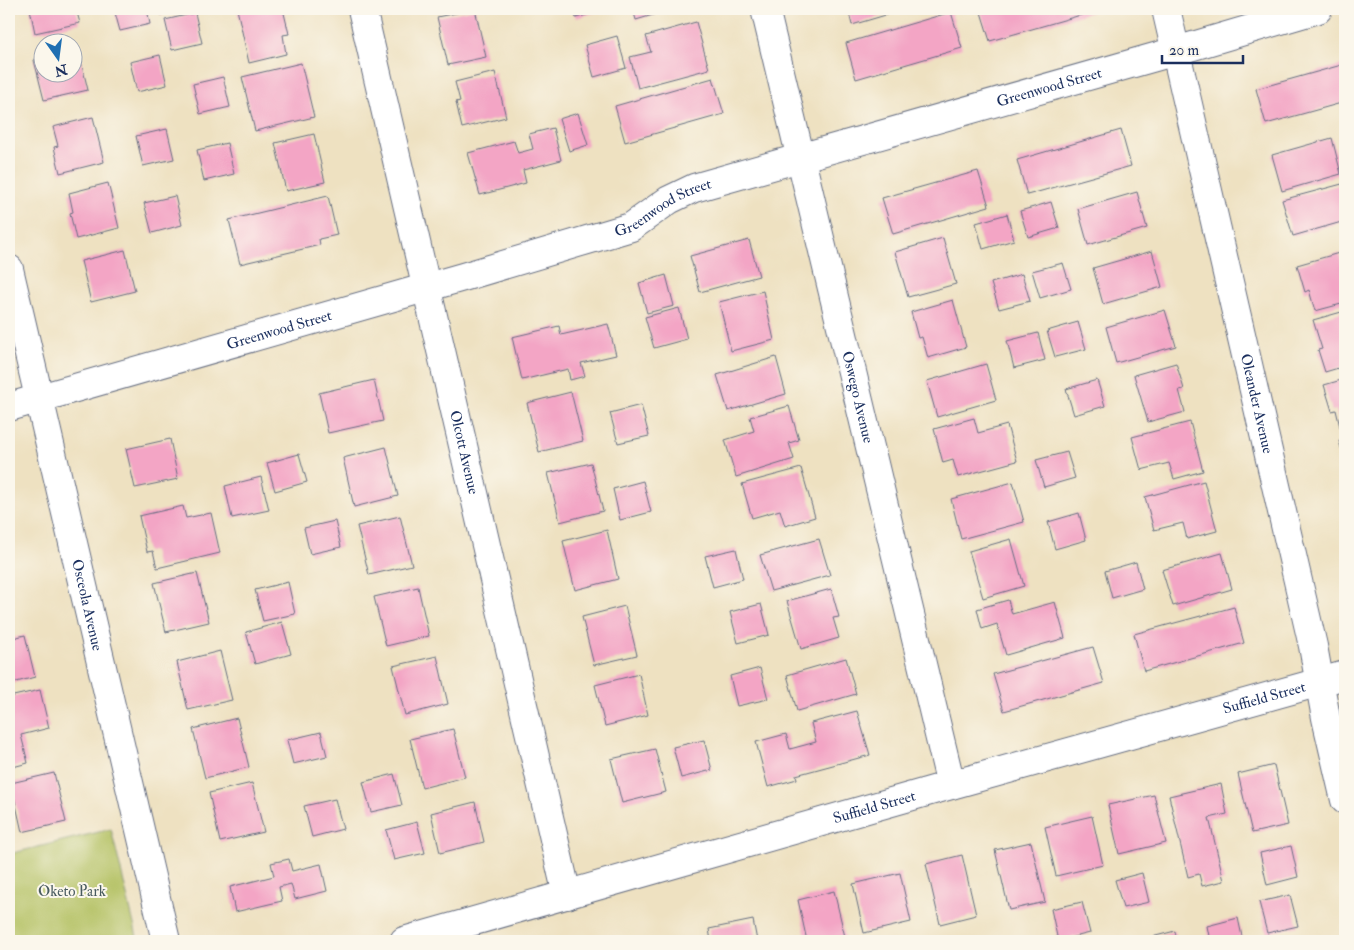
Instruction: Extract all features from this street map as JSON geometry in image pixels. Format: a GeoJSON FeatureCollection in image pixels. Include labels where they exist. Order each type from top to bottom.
{"type":"FeatureCollection","features":[{"type":"Feature","properties":{"kind":"street","name":"Olcott Avenue"},"geometry":{"type":"LineString","coordinates":[[362,9],[567,895]]}},
{"type":"Feature","properties":{"kind":"street","name":"Oswego Avenue"},"geometry":{"type":"LineString","coordinates":[[765,9],[951,785]]}},
{"type":"Feature","properties":{"kind":"street","name":"Oleander Avenue"},"geometry":{"type":"LineString","coordinates":[[1166,9],[1333,678],[1326,718],[1345,800]]}},
{"type":"Feature","properties":{"kind":"street","name":"Greenwood Street"},"geometry":{"type":"LineString","coordinates":[[9,407],[428,288],[630,227],[669,200],[694,188],[1318,9]]}},
{"type":"Feature","properties":{"kind":"street","name":"Osceola Avenue"},"geometry":{"type":"LineString","coordinates":[[9,269],[166,941]]}},
{"type":"Feature","properties":{"kind":"street","name":"Suffield Street"},"geometry":{"type":"LineString","coordinates":[[404,941],[1333,678]]}},
{"type":"Feature","properties":{"kind":"green space","name":"Oketo Park"},"geometry":{"type":"Polygon","coordinates":[[[111,829],[138,941],[9,941],[9,854],[111,829]]]}},
{"type":"Feature","properties":{"kind":"building"},"geometry":{"type":"Polygon","coordinates":[[[30,9],[76,9],[80,23],[35,32],[30,9]]]}},
{"type":"Feature","properties":{"kind":"building"},"geometry":{"type":"Polygon","coordinates":[[[114,9],[147,9],[150,24],[120,31],[114,9]]]}},
{"type":"Feature","properties":{"kind":"building"},"geometry":{"type":"Polygon","coordinates":[[[160,9],[184,9],[161,15],[160,9]]]}},
{"type":"Feature","properties":{"kind":"building"},"geometry":{"type":"Polygon","coordinates":[[[237,9],[283,9],[289,34],[283,35],[286,54],[249,63],[237,9]]]}},
{"type":"Feature","properties":{"kind":"building"},"geometry":{"type":"Polygon","coordinates":[[[475,9],[486,57],[448,65],[437,17],[475,9]]]}},
{"type":"Feature","properties":{"kind":"building"},"geometry":{"type":"Polygon","coordinates":[[[573,9],[607,9],[576,18],[573,9]]]}},
{"type":"Feature","properties":{"kind":"building"},"geometry":{"type":"Polygon","coordinates":[[[633,9],[673,9],[636,20],[633,9]]]}},
{"type":"Feature","properties":{"kind":"building"},"geometry":{"type":"Polygon","coordinates":[[[848,9],[906,9],[852,25],[848,9]]]}},
{"type":"Feature","properties":{"kind":"building"},"geometry":{"type":"Polygon","coordinates":[[[980,9],[1095,9],[1095,11],[990,41],[980,9]]]}},
{"type":"Feature","properties":{"kind":"building"},"geometry":{"type":"Polygon","coordinates":[[[951,12],[962,48],[856,79],[846,43],[951,12]]]}},
{"type":"Feature","properties":{"kind":"building"},"geometry":{"type":"Polygon","coordinates":[[[195,13],[202,43],[172,50],[165,20],[195,13]]]}},
{"type":"Feature","properties":{"kind":"building"},"geometry":{"type":"Polygon","coordinates":[[[696,22],[709,69],[638,88],[630,57],[651,52],[646,36],[696,22]]]}},
{"type":"Feature","properties":{"kind":"building"},"geometry":{"type":"Polygon","coordinates":[[[617,36],[626,68],[594,77],[585,45],[617,36]]]}},
{"type":"Feature","properties":{"kind":"building"},"geometry":{"type":"Polygon","coordinates":[[[160,55],[167,85],[137,92],[130,62],[160,55]]]}},
{"type":"Feature","properties":{"kind":"building"},"geometry":{"type":"Polygon","coordinates":[[[301,63],[314,117],[255,131],[242,77],[301,63]]]}},
{"type":"Feature","properties":{"kind":"building"},"geometry":{"type":"Polygon","coordinates":[[[1345,64],[1345,102],[1266,124],[1256,89],[1345,64]]]}},
{"type":"Feature","properties":{"kind":"building"},"geometry":{"type":"Polygon","coordinates":[[[82,65],[88,90],[44,100],[40,82],[82,82],[82,65]]]}},
{"type":"Feature","properties":{"kind":"building"},"geometry":{"type":"Polygon","coordinates":[[[495,72],[506,117],[462,128],[456,102],[460,101],[455,82],[495,72]]]}},
{"type":"Feature","properties":{"kind":"building"},"geometry":{"type":"Polygon","coordinates":[[[223,77],[230,107],[200,114],[193,84],[223,77]]]}},
{"type":"Feature","properties":{"kind":"building"},"geometry":{"type":"Polygon","coordinates":[[[713,78],[724,114],[625,142],[615,106],[713,78]]]}},
{"type":"Feature","properties":{"kind":"building"},"geometry":{"type":"Polygon","coordinates":[[[578,113],[588,145],[569,151],[559,119],[578,113]]]}},
{"type":"Feature","properties":{"kind":"building"},"geometry":{"type":"Polygon","coordinates":[[[93,117],[104,162],[60,173],[54,147],[58,146],[53,127],[93,117]]]}},
{"type":"Feature","properties":{"kind":"building"},"geometry":{"type":"Polygon","coordinates":[[[553,128],[561,160],[523,170],[526,183],[480,195],[468,153],[514,141],[518,153],[533,149],[529,134],[553,128]]]}},
{"type":"Feature","properties":{"kind":"building"},"geometry":{"type":"Polygon","coordinates":[[[167,129],[174,159],[143,166],[136,136],[167,129]]]}},
{"type":"Feature","properties":{"kind":"building"},"geometry":{"type":"Polygon","coordinates":[[[1121,130],[1131,166],[1027,195],[1017,160],[1121,130]]]}},
{"type":"Feature","properties":{"kind":"building"},"geometry":{"type":"Polygon","coordinates":[[[314,134],[325,182],[286,191],[275,143],[314,134]]]}},
{"type":"Feature","properties":{"kind":"building"},"geometry":{"type":"Polygon","coordinates":[[[1332,138],[1341,174],[1282,191],[1272,155],[1332,138]]]}},
{"type":"Feature","properties":{"kind":"building"},"geometry":{"type":"Polygon","coordinates":[[[227,143],[234,174],[204,181],[197,150],[227,143]]]}},
{"type":"Feature","properties":{"kind":"building"},"geometry":{"type":"Polygon","coordinates":[[[978,171],[989,206],[893,234],[882,198],[978,171]]]}},
{"type":"Feature","properties":{"kind":"building"},"geometry":{"type":"Polygon","coordinates":[[[108,183],[119,228],[76,239],[70,213],[73,212],[69,193],[108,183]]]}},
{"type":"Feature","properties":{"kind":"building"},"geometry":{"type":"Polygon","coordinates":[[[1342,184],[1345,196],[1345,221],[1293,236],[1282,200],[1342,184]]]}},
{"type":"Feature","properties":{"kind":"building"},"geometry":{"type":"Polygon","coordinates":[[[1137,192],[1147,228],[1088,245],[1078,209],[1137,192]]]}},
{"type":"Feature","properties":{"kind":"building"},"geometry":{"type":"Polygon","coordinates":[[[175,196],[182,225],[152,233],[144,203],[175,196]]]}},
{"type":"Feature","properties":{"kind":"building"},"geometry":{"type":"Polygon","coordinates":[[[328,196],[337,235],[319,239],[320,245],[240,264],[229,220],[328,196]]]}},
{"type":"Feature","properties":{"kind":"building"},"geometry":{"type":"Polygon","coordinates":[[[1051,202],[1059,228],[1028,237],[1020,211],[1051,202]]]}},
{"type":"Feature","properties":{"kind":"building"},"geometry":{"type":"Polygon","coordinates":[[[1007,214],[1014,240],[983,249],[976,223],[1007,214]]]}},
{"type":"Feature","properties":{"kind":"building"},"geometry":{"type":"Polygon","coordinates":[[[943,238],[956,284],[908,297],[895,252],[943,238]]]}},
{"type":"Feature","properties":{"kind":"building"},"geometry":{"type":"Polygon","coordinates":[[[749,240],[759,276],[700,292],[690,256],[749,240]]]}},
{"type":"Feature","properties":{"kind":"building"},"geometry":{"type":"Polygon","coordinates":[[[125,250],[135,291],[91,302],[81,261],[125,250]]]}},
{"type":"Feature","properties":{"kind":"building"},"geometry":{"type":"Polygon","coordinates":[[[1152,251],[1162,287],[1103,304],[1093,268],[1152,251]]]}},
{"type":"Feature","properties":{"kind":"building"},"geometry":{"type":"Polygon","coordinates":[[[1339,253],[1345,275],[1345,303],[1315,311],[1309,290],[1305,292],[1297,265],[1339,253]]]}},
{"type":"Feature","properties":{"kind":"building"},"geometry":{"type":"Polygon","coordinates":[[[1063,263],[1071,289],[1040,298],[1032,271],[1063,263]]]}},
{"type":"Feature","properties":{"kind":"building"},"geometry":{"type":"Polygon","coordinates":[[[1022,274],[1030,301],[999,309],[991,283],[1022,274]]]}},
{"type":"Feature","properties":{"kind":"building"},"geometry":{"type":"Polygon","coordinates":[[[666,275],[674,306],[647,313],[639,283],[666,275]]]}},
{"type":"Feature","properties":{"kind":"building"},"geometry":{"type":"Polygon","coordinates":[[[763,291],[774,340],[731,351],[719,302],[763,291]]]}},
{"type":"Feature","properties":{"kind":"building"},"geometry":{"type":"Polygon","coordinates":[[[953,300],[966,347],[928,358],[922,337],[918,338],[911,312],[953,300]]]}},
{"type":"Feature","properties":{"kind":"building"},"geometry":{"type":"Polygon","coordinates":[[[679,308],[687,339],[654,348],[645,317],[679,308]]]}},
{"type":"Feature","properties":{"kind":"building"},"geometry":{"type":"Polygon","coordinates":[[[1165,310],[1176,346],[1116,363],[1106,327],[1165,310]]]}},
{"type":"Feature","properties":{"kind":"building"},"geometry":{"type":"Polygon","coordinates":[[[1345,311],[1345,366],[1325,372],[1318,350],[1322,349],[1313,320],[1345,311]]]}},
{"type":"Feature","properties":{"kind":"building"},"geometry":{"type":"Polygon","coordinates":[[[1078,322],[1086,349],[1055,357],[1047,331],[1078,322]]]}},
{"type":"Feature","properties":{"kind":"building"},"geometry":{"type":"Polygon","coordinates":[[[608,324],[616,355],[581,363],[585,376],[570,380],[568,369],[522,380],[512,337],[559,326],[561,335],[608,324]]]}},
{"type":"Feature","properties":{"kind":"building"},"geometry":{"type":"Polygon","coordinates":[[[1038,333],[1045,360],[1014,368],[1007,341],[1038,333]]]}},
{"type":"Feature","properties":{"kind":"building"},"geometry":{"type":"Polygon","coordinates":[[[776,357],[786,394],[728,411],[717,375],[776,357]]]}},
{"type":"Feature","properties":{"kind":"building"},"geometry":{"type":"Polygon","coordinates":[[[1176,363],[1184,389],[1179,390],[1185,412],[1148,422],[1134,375],[1176,363]]]}},
{"type":"Feature","properties":{"kind":"building"},"geometry":{"type":"Polygon","coordinates":[[[986,364],[996,400],[937,417],[927,381],[986,364]]]}},
{"type":"Feature","properties":{"kind":"building"},"geometry":{"type":"Polygon","coordinates":[[[1345,379],[1345,430],[1341,431],[1336,410],[1332,411],[1324,385],[1345,379]]]}},
{"type":"Feature","properties":{"kind":"building"},"geometry":{"type":"Polygon","coordinates":[[[374,380],[383,421],[328,433],[319,393],[374,380]]]}},
{"type":"Feature","properties":{"kind":"building"},"geometry":{"type":"Polygon","coordinates":[[[1097,380],[1105,406],[1074,415],[1066,389],[1097,380]]]}},
{"type":"Feature","properties":{"kind":"building"},"geometry":{"type":"Polygon","coordinates":[[[571,392],[583,441],[539,452],[527,403],[571,392]]]}},
{"type":"Feature","properties":{"kind":"building"},"geometry":{"type":"Polygon","coordinates":[[[641,405],[649,436],[618,443],[610,413],[641,405]]]}},
{"type":"Feature","properties":{"kind":"building"},"geometry":{"type":"Polygon","coordinates":[[[789,406],[799,440],[789,443],[794,459],[736,477],[725,440],[754,431],[750,417],[789,406]]]}},
{"type":"Feature","properties":{"kind":"building"},"geometry":{"type":"Polygon","coordinates":[[[974,418],[978,433],[1007,425],[1017,461],[958,477],[953,460],[943,463],[934,429],[974,418]]]}},
{"type":"Feature","properties":{"kind":"building"},"geometry":{"type":"Polygon","coordinates":[[[1190,422],[1203,471],[1174,479],[1169,463],[1141,470],[1132,437],[1190,422]]]}},
{"type":"Feature","properties":{"kind":"building"},"geometry":{"type":"Polygon","coordinates":[[[170,439],[178,479],[135,488],[126,449],[170,439]]]}},
{"type":"Feature","properties":{"kind":"building"},"geometry":{"type":"Polygon","coordinates":[[[1345,439],[1345,461],[1339,441],[1345,439]]]}},
{"type":"Feature","properties":{"kind":"building"},"geometry":{"type":"Polygon","coordinates":[[[386,447],[398,496],[354,507],[343,458],[386,447]]]}},
{"type":"Feature","properties":{"kind":"building"},"geometry":{"type":"Polygon","coordinates":[[[1067,452],[1075,478],[1044,487],[1036,460],[1067,452]]]}},
{"type":"Feature","properties":{"kind":"building"},"geometry":{"type":"Polygon","coordinates":[[[299,454],[307,482],[275,491],[267,463],[299,454]]]}},
{"type":"Feature","properties":{"kind":"building"},"geometry":{"type":"Polygon","coordinates":[[[591,463],[603,511],[560,522],[548,473],[591,463]]]}},
{"type":"Feature","properties":{"kind":"building"},"geometry":{"type":"Polygon","coordinates":[[[801,468],[815,517],[785,526],[780,510],[752,518],[742,484],[801,468]]]}},
{"type":"Feature","properties":{"kind":"building"},"geometry":{"type":"Polygon","coordinates":[[[261,477],[269,510],[232,518],[225,486],[261,477]]]}},
{"type":"Feature","properties":{"kind":"building"},"geometry":{"type":"Polygon","coordinates":[[[643,481],[651,512],[620,520],[613,489],[643,481]]]}},
{"type":"Feature","properties":{"kind":"building"},"geometry":{"type":"Polygon","coordinates":[[[1204,481],[1217,531],[1187,539],[1183,523],[1154,530],[1145,497],[1204,481]]]}},
{"type":"Feature","properties":{"kind":"building"},"geometry":{"type":"Polygon","coordinates":[[[1013,482],[1024,522],[961,539],[951,499],[1013,482]]]}},
{"type":"Feature","properties":{"kind":"building"},"geometry":{"type":"Polygon","coordinates":[[[183,506],[186,518],[211,513],[220,553],[157,568],[153,551],[147,552],[139,516],[183,506]]]}},
{"type":"Feature","properties":{"kind":"building"},"geometry":{"type":"Polygon","coordinates":[[[1079,513],[1086,540],[1055,549],[1048,522],[1079,513]]]}},
{"type":"Feature","properties":{"kind":"building"},"geometry":{"type":"Polygon","coordinates":[[[400,516],[412,565],[369,575],[357,526],[400,516]]]}},
{"type":"Feature","properties":{"kind":"building"},"geometry":{"type":"Polygon","coordinates":[[[335,521],[341,547],[310,554],[304,528],[335,521]]]}},
{"type":"Feature","properties":{"kind":"building"},"geometry":{"type":"Polygon","coordinates":[[[607,530],[618,579],[575,590],[563,541],[607,530]]]}},
{"type":"Feature","properties":{"kind":"building"},"geometry":{"type":"Polygon","coordinates":[[[819,539],[830,575],[771,591],[760,555],[819,539]]]}},
{"type":"Feature","properties":{"kind":"building"},"geometry":{"type":"Polygon","coordinates":[[[1011,539],[1024,586],[983,598],[969,551],[1011,539]]]}},
{"type":"Feature","properties":{"kind":"building"},"geometry":{"type":"Polygon","coordinates":[[[736,549],[743,579],[713,587],[705,556],[736,549]]]}},
{"type":"Feature","properties":{"kind":"building"},"geometry":{"type":"Polygon","coordinates":[[[1222,553],[1232,589],[1173,606],[1162,570],[1222,553]]]}},
{"type":"Feature","properties":{"kind":"building"},"geometry":{"type":"Polygon","coordinates":[[[1136,562],[1143,589],[1112,598],[1105,571],[1136,562]]]}},
{"type":"Feature","properties":{"kind":"building"},"geometry":{"type":"Polygon","coordinates":[[[197,573],[209,622],[166,632],[154,583],[197,573]]]}},
{"type":"Feature","properties":{"kind":"building"},"geometry":{"type":"Polygon","coordinates":[[[288,582],[295,614],[263,621],[255,590],[288,582]]]}},
{"type":"Feature","properties":{"kind":"building"},"geometry":{"type":"Polygon","coordinates":[[[418,587],[429,636],[386,646],[374,597],[418,587]]]}},
{"type":"Feature","properties":{"kind":"building"},"geometry":{"type":"Polygon","coordinates":[[[831,589],[839,617],[833,618],[839,638],[801,649],[787,601],[831,589]]]}},
{"type":"Feature","properties":{"kind":"building"},"geometry":{"type":"Polygon","coordinates":[[[1008,600],[1012,614],[1055,602],[1065,638],[1006,655],[997,624],[982,629],[977,609],[1008,600]]]}},
{"type":"Feature","properties":{"kind":"building"},"geometry":{"type":"Polygon","coordinates":[[[761,604],[769,635],[738,643],[730,612],[761,604]]]}},
{"type":"Feature","properties":{"kind":"building"},"geometry":{"type":"Polygon","coordinates":[[[625,606],[637,655],[594,665],[582,617],[625,606]]]}},
{"type":"Feature","properties":{"kind":"building"},"geometry":{"type":"Polygon","coordinates":[[[1234,607],[1244,643],[1144,671],[1134,634],[1234,607]]]}},
{"type":"Feature","properties":{"kind":"building"},"geometry":{"type":"Polygon","coordinates":[[[282,622],[291,654],[255,664],[246,632],[282,622]]]}},
{"type":"Feature","properties":{"kind":"building"},"geometry":{"type":"Polygon","coordinates":[[[25,635],[35,677],[9,684],[9,639],[25,635]]]}},
{"type":"Feature","properties":{"kind":"building"},"geometry":{"type":"Polygon","coordinates":[[[1093,647],[1104,683],[1004,711],[993,674],[1093,647]]]}},
{"type":"Feature","properties":{"kind":"building"},"geometry":{"type":"Polygon","coordinates":[[[220,651],[232,700],[188,710],[177,662],[220,651]]]}},
{"type":"Feature","properties":{"kind":"building"},"geometry":{"type":"Polygon","coordinates":[[[437,656],[448,704],[405,715],[393,666],[437,656]]]}},
{"type":"Feature","properties":{"kind":"building"},"geometry":{"type":"Polygon","coordinates":[[[846,658],[856,694],[797,711],[787,675],[846,658]]]}},
{"type":"Feature","properties":{"kind":"building"},"geometry":{"type":"Polygon","coordinates":[[[760,668],[768,699],[737,706],[730,676],[760,668]]]}},
{"type":"Feature","properties":{"kind":"building"},"geometry":{"type":"Polygon","coordinates":[[[639,674],[648,715],[605,726],[595,685],[639,674]]]}},
{"type":"Feature","properties":{"kind":"building"},"geometry":{"type":"Polygon","coordinates":[[[40,690],[49,728],[21,735],[28,763],[9,768],[9,697],[40,690]]]}},
{"type":"Feature","properties":{"kind":"building"},"geometry":{"type":"Polygon","coordinates":[[[857,711],[870,755],[796,775],[797,779],[768,787],[756,742],[786,734],[790,749],[816,742],[811,723],[857,711]]]}},
{"type":"Feature","properties":{"kind":"building"},"geometry":{"type":"Polygon","coordinates":[[[237,718],[249,767],[205,778],[193,729],[237,718]]]}},
{"type":"Feature","properties":{"kind":"building"},"geometry":{"type":"Polygon","coordinates":[[[453,729],[465,777],[422,788],[410,739],[453,729]]]}},
{"type":"Feature","properties":{"kind":"building"},"geometry":{"type":"Polygon","coordinates":[[[321,732],[327,756],[293,764],[287,740],[321,732]]]}},
{"type":"Feature","properties":{"kind":"building"},"geometry":{"type":"Polygon","coordinates":[[[704,740],[712,770],[681,778],[673,747],[704,740]]]}},
{"type":"Feature","properties":{"kind":"building"},"geometry":{"type":"Polygon","coordinates":[[[655,749],[666,792],[622,803],[611,759],[655,749]]]}},
{"type":"Feature","properties":{"kind":"building"},"geometry":{"type":"Polygon","coordinates":[[[1274,765],[1288,825],[1252,833],[1238,774],[1274,765]]]}},
{"type":"Feature","properties":{"kind":"building"},"geometry":{"type":"Polygon","coordinates":[[[54,773],[66,822],[22,832],[11,783],[54,773]]]}},
{"type":"Feature","properties":{"kind":"building"},"geometry":{"type":"Polygon","coordinates":[[[394,774],[402,805],[371,812],[363,782],[394,774]]]}},
{"type":"Feature","properties":{"kind":"building"},"geometry":{"type":"Polygon","coordinates":[[[252,783],[264,832],[220,842],[209,793],[252,783]]]}},
{"type":"Feature","properties":{"kind":"building"},"geometry":{"type":"Polygon","coordinates":[[[1221,784],[1227,814],[1209,818],[1224,881],[1202,886],[1199,874],[1188,877],[1169,796],[1221,784]]]}},
{"type":"Feature","properties":{"kind":"building"},"geometry":{"type":"Polygon","coordinates":[[[1154,795],[1166,843],[1119,854],[1108,805],[1154,795]]]}},
{"type":"Feature","properties":{"kind":"building"},"geometry":{"type":"Polygon","coordinates":[[[335,799],[343,829],[312,837],[304,806],[335,799]]]}},
{"type":"Feature","properties":{"kind":"building"},"geometry":{"type":"Polygon","coordinates":[[[475,802],[484,842],[440,853],[431,813],[475,802]]]}},
{"type":"Feature","properties":{"kind":"building"},"geometry":{"type":"Polygon","coordinates":[[[1092,816],[1103,865],[1056,876],[1045,827],[1092,816]]]}},
{"type":"Feature","properties":{"kind":"building"},"geometry":{"type":"Polygon","coordinates":[[[417,822],[425,853],[394,860],[386,830],[417,822]]]}},
{"type":"Feature","properties":{"kind":"building"},"geometry":{"type":"Polygon","coordinates":[[[1031,842],[1045,902],[1009,910],[995,850],[1031,842]]]}},
{"type":"Feature","properties":{"kind":"building"},"geometry":{"type":"Polygon","coordinates":[[[1291,846],[1298,877],[1267,885],[1260,853],[1291,846]]]}},
{"type":"Feature","properties":{"kind":"building"},"geometry":{"type":"Polygon","coordinates":[[[962,855],[976,915],[940,924],[926,864],[962,855]]]}},
{"type":"Feature","properties":{"kind":"building"},"geometry":{"type":"Polygon","coordinates":[[[289,859],[292,871],[321,864],[327,891],[295,899],[291,884],[279,887],[282,901],[235,912],[230,887],[274,876],[271,863],[289,859]]]}},
{"type":"Feature","properties":{"kind":"building"},"geometry":{"type":"Polygon","coordinates":[[[900,873],[911,922],[864,933],[853,884],[900,873]]]}},
{"type":"Feature","properties":{"kind":"building"},"geometry":{"type":"Polygon","coordinates":[[[1142,873],[1149,902],[1123,908],[1115,880],[1142,873]]]}},
{"type":"Feature","properties":{"kind":"building"},"geometry":{"type":"Polygon","coordinates":[[[834,891],[846,941],[807,941],[798,900],[834,891]]]}},
{"type":"Feature","properties":{"kind":"building"},"geometry":{"type":"Polygon","coordinates":[[[1290,895],[1298,926],[1267,933],[1259,902],[1290,895]]]}},
{"type":"Feature","properties":{"kind":"building"},"geometry":{"type":"Polygon","coordinates":[[[1082,902],[1090,933],[1058,941],[1051,909],[1082,902]]]}},
{"type":"Feature","properties":{"kind":"building"},"geometry":{"type":"Polygon","coordinates":[[[1238,918],[1243,941],[1210,941],[1207,926],[1238,918]]]}},
{"type":"Feature","properties":{"kind":"building"},"geometry":{"type":"Polygon","coordinates":[[[753,920],[757,941],[711,941],[709,929],[753,920]]]}},
{"type":"Feature","properties":{"kind":"building"},"geometry":{"type":"Polygon","coordinates":[[[1175,931],[1177,941],[1144,941],[1144,939],[1175,931]]]}}]}
